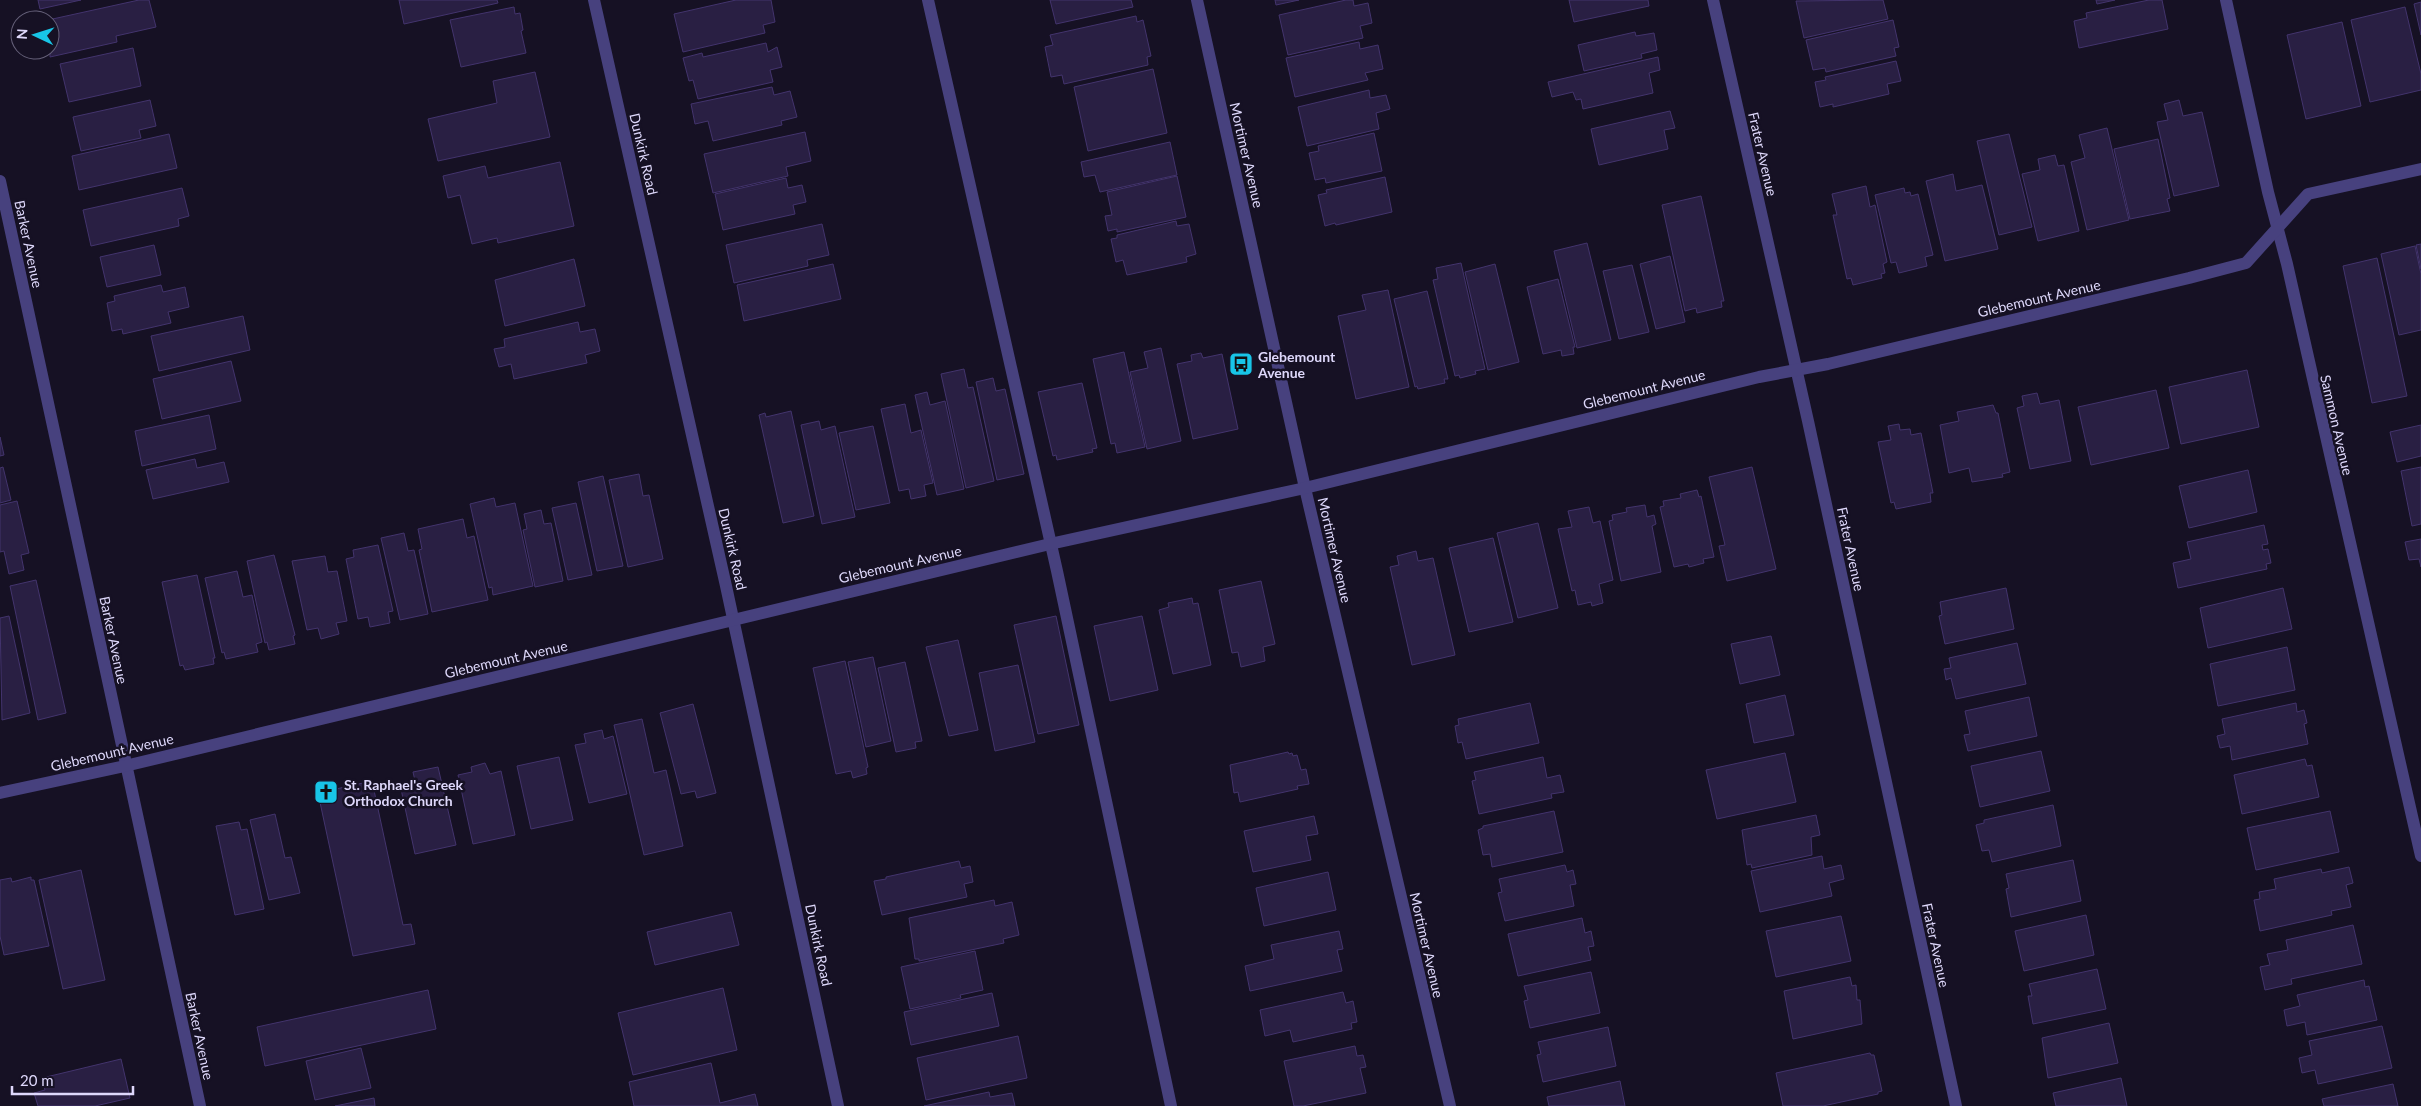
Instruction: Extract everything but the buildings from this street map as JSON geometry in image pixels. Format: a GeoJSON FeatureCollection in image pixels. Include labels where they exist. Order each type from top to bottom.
{"type":"FeatureCollection","features":[{"type":"Feature","properties":{"kind":"street","name":"Dunkirk Road"},"geometry":{"type":"LineString","coordinates":[[594,0],[733,620],[838,1106]]}},
{"type":"Feature","properties":{"kind":"street"},"geometry":{"type":"LineString","coordinates":[[928,0],[1050,544],[1171,1106]]}},
{"type":"Feature","properties":{"kind":"street","name":"Mortimer Avenue"},"geometry":{"type":"LineString","coordinates":[[1197,0],[1305,488],[1450,1106]]}},
{"type":"Feature","properties":{"kind":"street","name":"Frater Avenue"},"geometry":{"type":"LineString","coordinates":[[1713,0],[1796,370],[1956,1106]]}},
{"type":"Feature","properties":{"kind":"street","name":"Sammon Avenue"},"geometry":{"type":"LineString","coordinates":[[2226,0],[2421,856]]}},
{"type":"Feature","properties":{"kind":"street","name":"Glebemount Avenue"},"geometry":{"type":"LineString","coordinates":[[0,793],[125,766],[1050,544],[1305,488],[1759,377],[1796,370],[2246,263],[2308,194],[2421,169]]}},
{"type":"Feature","properties":{"kind":"street","name":"Barker Avenue"},"geometry":{"type":"LineString","coordinates":[[0,181],[200,1106]]}},
{"type":"Feature","properties":{"kind":"place","name":"Glebemount Avenue"},"geometry":{"type":"Point","coordinates":[1241,364]}},
{"type":"Feature","properties":{"kind":"place","name":"St. Raphael's Greek Orthodox Church"},"geometry":{"type":"Point","coordinates":[326,792]}}]}
